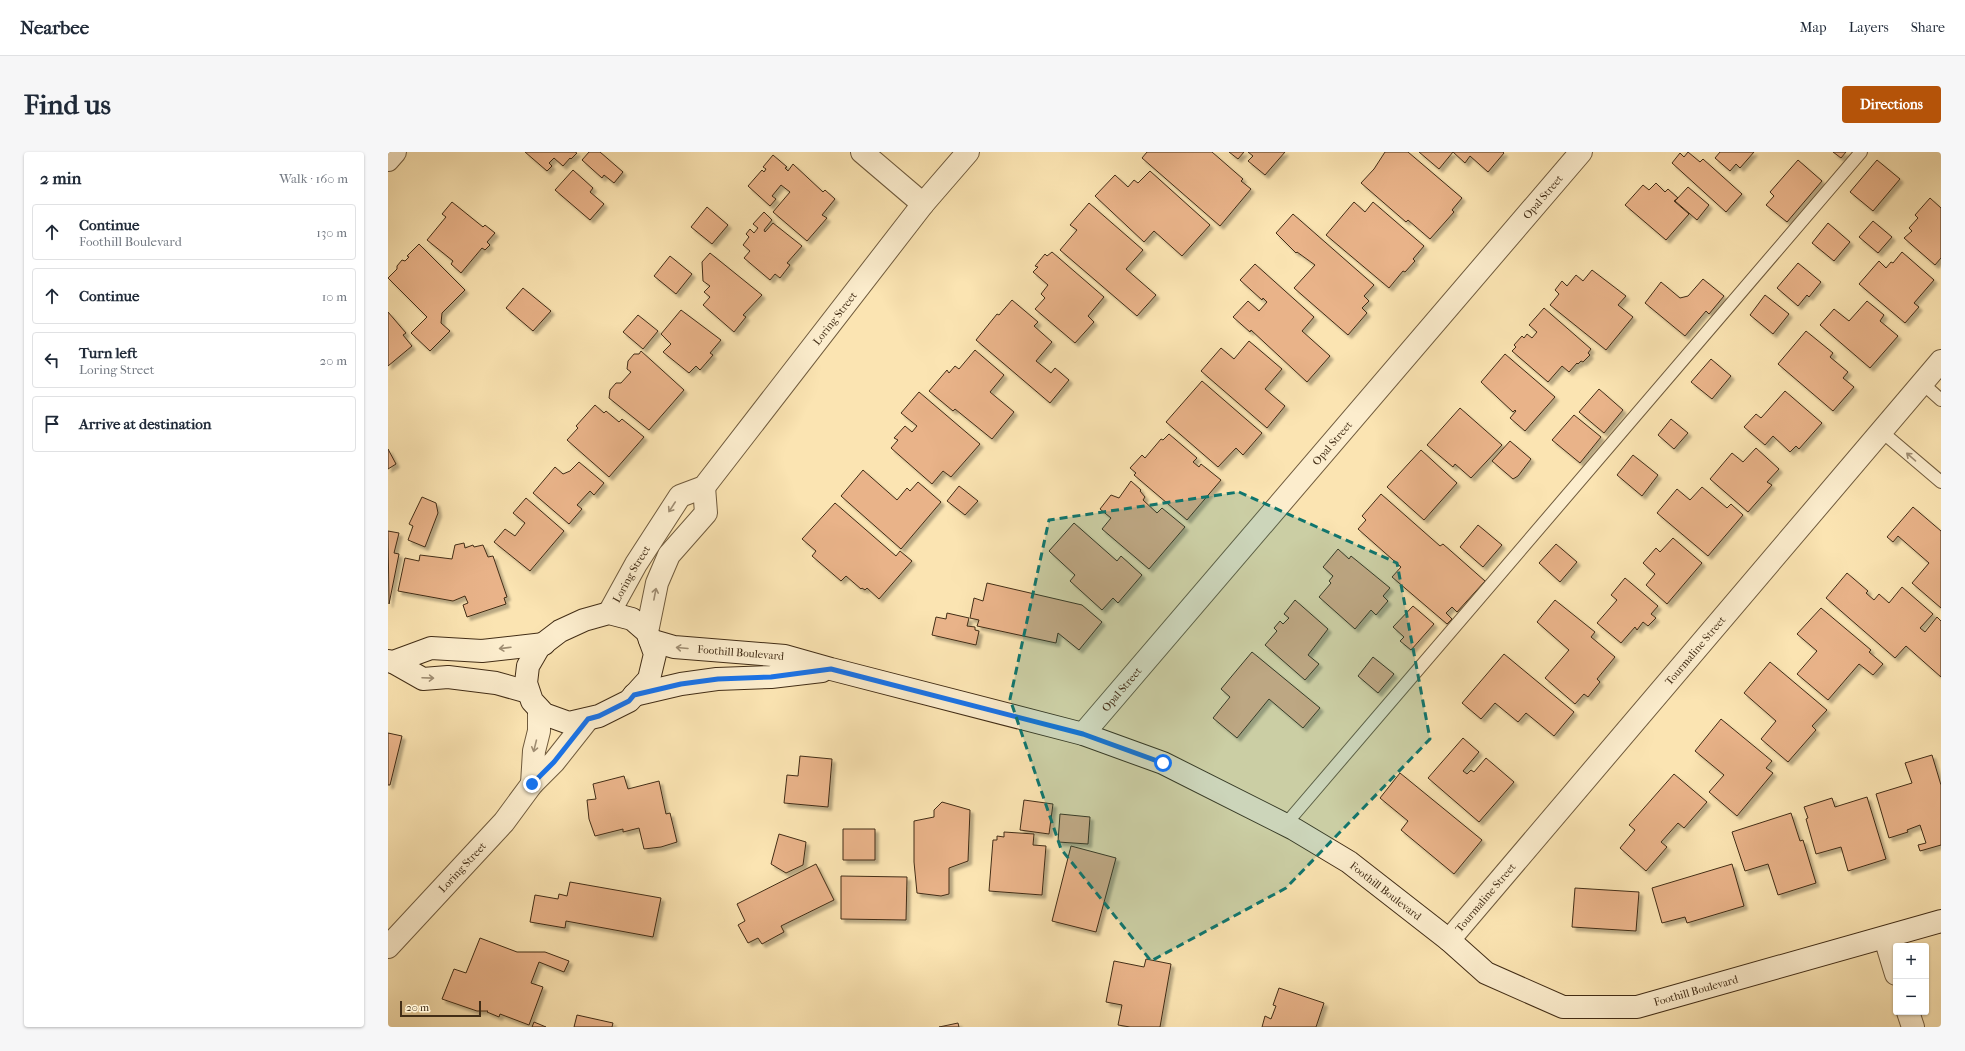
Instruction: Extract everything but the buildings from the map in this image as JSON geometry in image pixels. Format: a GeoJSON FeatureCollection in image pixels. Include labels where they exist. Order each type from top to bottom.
{"type":"FeatureCollection","features":[{"type":"Feature","properties":{"kind":"street"},"geometry":{"type":"LineString","coordinates":[[388,160],[395,152]]}},
{"type":"Feature","properties":{"kind":"street"},"geometry":{"type":"LineString","coordinates":[[862,152],[923,204]]}},
{"type":"Feature","properties":{"kind":"street","name":"Loring Street"},"geometry":{"type":"LineString","coordinates":[[609,613],[636,564],[680,496],[704,487],[923,204],[968,152]]}},
{"type":"Feature","properties":{"kind":"street","name":"Opal Street"},"geometry":{"type":"LineString","coordinates":[[1083,734],[1581,152]]}},
{"type":"Feature","properties":{"kind":"street","name":"Tourmaline Street"},"geometry":{"type":"LineString","coordinates":[[1449,940],[1941,361]]}},
{"type":"Feature","properties":{"kind":"street"},"geometry":{"type":"LineString","coordinates":[[648,636],[657,583],[669,555],[706,513],[704,487]]}},
{"type":"Feature","properties":{"kind":"street"},"geometry":{"type":"LineString","coordinates":[[609,613],[632,619],[648,636],[655,654],[649,679],[629,701],[605,713],[588,719],[569,723],[544,714],[534,701],[526,683],[528,666],[540,647],[560,631],[584,620],[609,613]]}},
{"type":"Feature","properties":{"kind":"street","name":"Foothill Boulevard"},"geometry":{"type":"LineString","coordinates":[[648,636],[674,647],[785,656],[1083,734],[1163,763],[1285,825],[1349,862],[1449,940],[1486,973],[1563,1007],[1637,1007],[1941,921]]}},
{"type":"Feature","properties":{"kind":"street"},"geometry":{"type":"LineString","coordinates":[[390,662],[431,648],[482,651],[544,644]]}},
{"type":"Feature","properties":{"kind":"street"},"geometry":{"type":"LineString","coordinates":[[390,662],[423,679],[448,677],[496,683],[534,701]]}},
{"type":"Feature","properties":{"kind":"street","name":"Foothill Boulevard"},"geometry":{"type":"LineString","coordinates":[[634,695],[681,684],[718,679],[771,677],[831,669]]}},
{"type":"Feature","properties":{"kind":"street"},"geometry":{"type":"LineString","coordinates":[[532,784],[534,751],[539,731],[534,701]]}},
{"type":"Feature","properties":{"kind":"street","name":"Loring Street"},"geometry":{"type":"LineString","coordinates":[[388,947],[504,822],[532,784],[554,762],[588,719]]}},
{"type":"Feature","properties":{"kind":"street"},"geometry":{"type":"LineString","coordinates":[[1885,938],[1893,964]]}},
{"type":"Feature","properties":{"kind":"street"},"geometry":{"type":"LineString","coordinates":[[1909,1015],[1913,1027]]}},
{"type":"Feature","properties":{"kind":"lane"},"geometry":{"type":"LineString","coordinates":[[1285,825],[1861,152]]}},
{"type":"Feature","properties":{"kind":"lane"},"geometry":{"type":"LineString","coordinates":[[1922,383],[1941,400]]}},
{"type":"Feature","properties":{"kind":"lane"},"geometry":{"type":"LineString","coordinates":[[1881,431],[1941,482]]}},
{"type":"Feature","properties":{"kind":"highlighted area"},"geometry":{"type":"Polygon","coordinates":[[[1239,492],[1397,563],[1430,739],[1286,888],[1151,961],[1061,849],[1010,699],[1049,520],[1239,492]]]}},
{"type":"Feature","properties":{"kind":"route"},"geometry":{"type":"LineString","coordinates":[[532,784],[554,762],[588,719],[599,716],[629,701],[634,695],[681,684],[718,679],[771,677],[831,669],[1083,734],[1163,763]]}}]}
